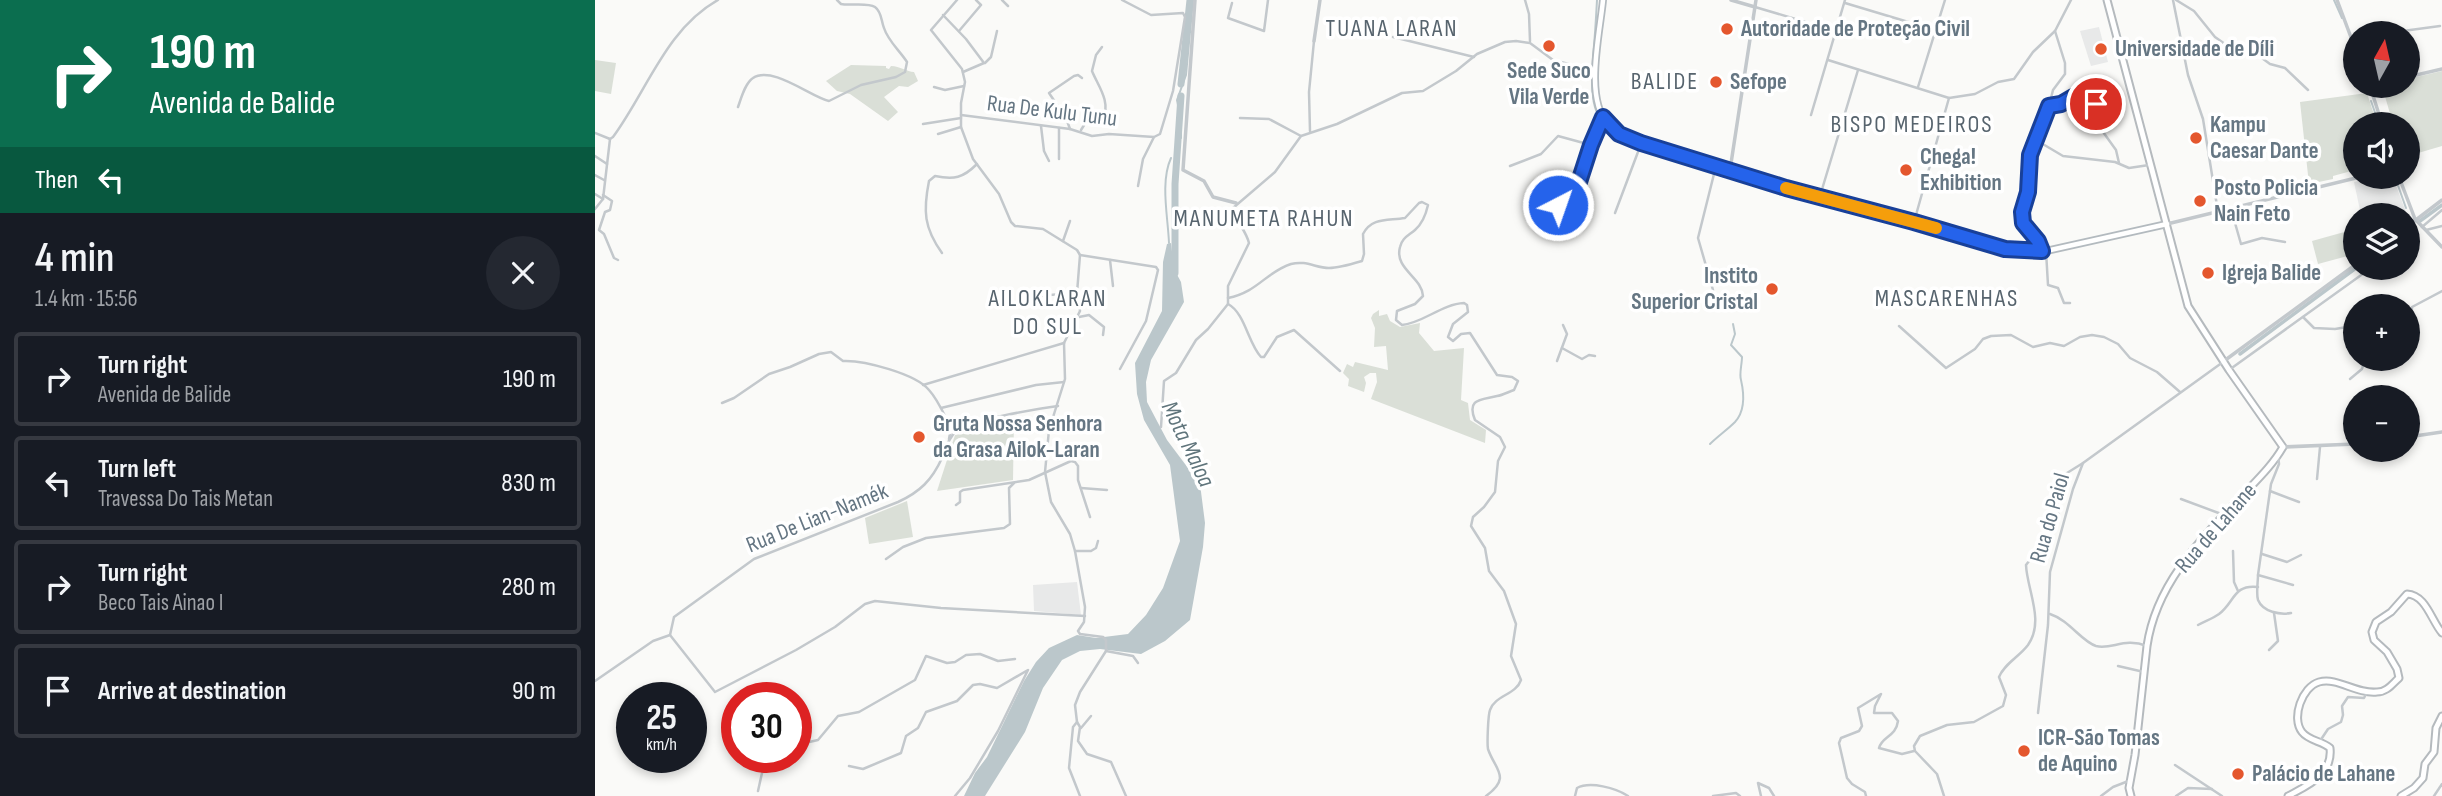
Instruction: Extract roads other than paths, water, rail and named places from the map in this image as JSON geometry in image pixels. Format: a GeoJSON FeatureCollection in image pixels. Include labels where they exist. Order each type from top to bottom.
{"type":"FeatureCollection","features":[{"type":"Feature","properties":{"kind":"main road"},"geometry":{"type":"LineString","coordinates":[[1602,0],[1595,91],[1603,117],[1619,134],[1641,143],[1716,168],[2005,249],[2044,251],[2167,224]]}},
{"type":"Feature","properties":{"kind":"main road"},"geometry":{"type":"LineString","coordinates":[[2107,0],[2188,306],[2223,362],[2283,447]]}},
{"type":"Feature","properties":{"kind":"main road","name":"Rua de Lahane"},"geometry":{"type":"LineString","coordinates":[[2131,796],[2149,630],[2157,609],[2177,569],[2283,447]]}},
{"type":"Feature","properties":{"kind":"main road"},"geometry":{"type":"LineString","coordinates":[[2288,796],[2316,780],[2326,770],[2331,751],[2327,745],[2304,735],[2297,722],[2300,705],[2308,689],[2318,682],[2347,686],[2359,692],[2380,692],[2393,685],[2399,678],[2393,662],[2374,640],[2372,632],[2376,622],[2391,612],[2403,596],[2411,594],[2418,598],[2442,633]]}},
{"type":"Feature","properties":{"kind":"main road"},"geometry":{"type":"LineString","coordinates":[[2401,796],[2423,778],[2425,764],[2434,752],[2436,728],[2442,716]]}},
{"type":"Feature","properties":{"kind":"street"},"geometry":{"type":"LineString","coordinates":[[595,209],[603,197],[610,139],[625,121],[677,36],[695,14],[718,0]]}},
{"type":"Feature","properties":{"kind":"street"},"geometry":{"type":"LineString","coordinates":[[738,107],[749,82],[756,76],[769,76],[794,83],[829,101],[861,85],[896,77],[905,72],[908,66],[906,60],[882,26],[881,16],[876,8],[841,4],[837,0]]}},
{"type":"Feature","properties":{"kind":"street"},"geometry":{"type":"LineString","coordinates":[[957,0],[931,30],[963,72],[961,127],[973,159],[999,194],[1015,226],[1043,229],[1077,250],[1080,255],[1077,293],[1079,317],[1063,342],[1064,382],[1046,443],[1045,472],[1051,502],[1070,534],[1075,551],[1084,596],[1085,616],[1080,634],[1103,637],[1106,640],[1107,651],[1077,697],[1075,705],[1079,723],[1078,741],[1087,754],[1111,762],[1126,796]]}},
{"type":"Feature","properties":{"kind":"street"},"geometry":{"type":"LineString","coordinates":[[959,31],[981,5],[976,0]]}},
{"type":"Feature","properties":{"kind":"street"},"geometry":{"type":"LineString","coordinates":[[1002,0],[1008,6]]}},
{"type":"Feature","properties":{"kind":"street"},"geometry":{"type":"LineString","coordinates":[[1122,0],[1151,15],[1183,13],[1185,17],[1170,104],[1162,131],[1154,137],[1143,159],[1138,186]]}},
{"type":"Feature","properties":{"kind":"street"},"geometry":{"type":"LineString","coordinates":[[1195,0],[1184,170],[1204,181],[1213,197],[1236,203]]}},
{"type":"Feature","properties":{"kind":"street"},"geometry":{"type":"LineString","coordinates":[[1232,3],[1228,18],[1264,31],[1268,0]]}},
{"type":"Feature","properties":{"kind":"street"},"geometry":{"type":"LineString","coordinates":[[1310,131],[1308,92],[1320,0]]}},
{"type":"Feature","properties":{"kind":"street"},"geometry":{"type":"LineString","coordinates":[[1525,0],[1529,13],[1529,43]]}},
{"type":"Feature","properties":{"kind":"street"},"geometry":{"type":"LineString","coordinates":[[1731,0],[1836,31]]}},
{"type":"Feature","properties":{"kind":"street"},"geometry":{"type":"LineString","coordinates":[[1730,170],[1756,0]]}},
{"type":"Feature","properties":{"kind":"street"},"geometry":{"type":"LineString","coordinates":[[1918,88],[1945,0]]}},
{"type":"Feature","properties":{"kind":"street"},"geometry":{"type":"LineString","coordinates":[[1828,60],[1949,98],[1975,94],[1997,82],[2014,79],[2033,52],[2055,31],[2071,0]]}},
{"type":"Feature","properties":{"kind":"street"},"geometry":{"type":"LineString","coordinates":[[2174,0],[2188,75],[2203,120],[2218,212]]}},
{"type":"Feature","properties":{"kind":"street"},"geometry":{"type":"LineString","coordinates":[[2174,0],[2194,11],[2215,37],[2225,44],[2255,53],[2270,64],[2285,68],[2308,90]]}},
{"type":"Feature","properties":{"kind":"street"},"geometry":{"type":"LineString","coordinates":[[2337,0],[2346,21]]}},
{"type":"Feature","properties":{"kind":"street"},"geometry":{"type":"LineString","coordinates":[[1811,115],[1844,2],[1935,30]]}},
{"type":"Feature","properties":{"kind":"street"},"geometry":{"type":"LineString","coordinates":[[943,15],[984,63]]}},
{"type":"Feature","properties":{"kind":"street"},"geometry":{"type":"LineString","coordinates":[[2420,29],[2440,26]]}},
{"type":"Feature","properties":{"kind":"street"},"geometry":{"type":"LineString","coordinates":[[963,72],[991,57],[997,31]]}},
{"type":"Feature","properties":{"kind":"street"},"geometry":{"type":"LineString","coordinates":[[2055,31],[2066,71],[2053,90],[2035,140],[2028,166],[2028,192],[2022,208],[2022,218],[2044,251],[2048,285],[2058,288],[2064,303],[2070,303]]}},
{"type":"Feature","properties":{"kind":"street"},"geometry":{"type":"LineString","coordinates":[[1393,37],[1474,57]]}},
{"type":"Feature","properties":{"kind":"street"},"geometry":{"type":"LineString","coordinates":[[1161,427],[1164,381],[1176,373],[1196,340],[1228,304],[1228,286],[1249,243],[1233,208],[1275,172],[1301,136],[1337,124],[1402,93],[1423,91],[1474,57],[1505,42],[1529,43],[1553,60],[1596,71]]}},
{"type":"Feature","properties":{"kind":"street"},"geometry":{"type":"LineString","coordinates":[[1080,130],[1086,122],[1103,119],[1105,116],[1106,107],[1101,88],[1092,71],[1096,55],[1102,47]]}},
{"type":"Feature","properties":{"kind":"street"},"geometry":{"type":"LineString","coordinates":[[2420,74],[2442,69]]}},
{"type":"Feature","properties":{"kind":"street"},"geometry":{"type":"LineString","coordinates":[[1820,196],[1858,70]]}},
{"type":"Feature","properties":{"kind":"street"},"geometry":{"type":"LineString","coordinates":[[1070,129],[1049,93],[1074,76],[1082,78]]}},
{"type":"Feature","properties":{"kind":"street"},"geometry":{"type":"LineString","coordinates":[[935,87],[945,90],[964,86]]}},
{"type":"Feature","properties":{"kind":"street"},"geometry":{"type":"LineString","coordinates":[[2049,106],[2061,104],[2073,97],[2091,98],[2097,110],[2092,114],[2093,118],[2116,150],[2119,163]]}},
{"type":"Feature","properties":{"kind":"street"},"geometry":{"type":"LineString","coordinates":[[1914,222],[1949,98]]}},
{"type":"Feature","properties":{"kind":"street","name":"Rua De Kulu Tunu"},"geometry":{"type":"LineString","coordinates":[[923,124],[961,116],[1080,130],[1092,136],[1109,134],[1154,137]]}},
{"type":"Feature","properties":{"kind":"street"},"geometry":{"type":"LineString","coordinates":[[1570,211],[1559,209],[1561,188],[1579,182],[1603,117]]}},
{"type":"Feature","properties":{"kind":"street"},"geometry":{"type":"LineString","coordinates":[[1240,118],[1269,119],[1301,136]]}},
{"type":"Feature","properties":{"kind":"street"},"geometry":{"type":"LineString","coordinates":[[1041,126],[1044,151],[1049,161]]}},
{"type":"Feature","properties":{"kind":"street"},"geometry":{"type":"LineString","coordinates":[[938,134],[961,127]]}},
{"type":"Feature","properties":{"kind":"street"},"geometry":{"type":"LineString","coordinates":[[1059,128],[1059,159]]}},
{"type":"Feature","properties":{"kind":"street"},"geometry":{"type":"LineString","coordinates":[[595,133],[610,139]]}},
{"type":"Feature","properties":{"kind":"street"},"geometry":{"type":"LineString","coordinates":[[1510,166],[1541,154],[1558,136],[1591,145]]}},
{"type":"Feature","properties":{"kind":"street"},"geometry":{"type":"LineString","coordinates":[[2035,140],[2063,156],[2119,163],[2130,168],[2149,165]]}},
{"type":"Feature","properties":{"kind":"street"},"geometry":{"type":"LineString","coordinates":[[1615,213],[1641,143]]}},
{"type":"Feature","properties":{"kind":"street"},"geometry":{"type":"LineString","coordinates":[[595,156],[608,165]]}},
{"type":"Feature","properties":{"kind":"street"},"geometry":{"type":"LineString","coordinates":[[942,253],[931,237],[925,217],[929,181],[935,176],[957,179],[977,164]]}},
{"type":"Feature","properties":{"kind":"street"},"geometry":{"type":"LineString","coordinates":[[1713,290],[1697,237],[1716,168]]}},
{"type":"Feature","properties":{"kind":"street"},"geometry":{"type":"LineString","coordinates":[[595,174],[605,181]]}},
{"type":"Feature","properties":{"kind":"street"},"geometry":{"type":"LineString","coordinates":[[2167,224],[2343,181]]}},
{"type":"Feature","properties":{"kind":"street"},"geometry":{"type":"LineString","coordinates":[[595,194],[612,201],[610,210],[604,212],[599,230],[604,234],[614,258],[618,260]]}},
{"type":"Feature","properties":{"kind":"street"},"geometry":{"type":"LineString","coordinates":[[2420,215],[2442,200]]}},
{"type":"Feature","properties":{"kind":"street"},"geometry":{"type":"LineString","coordinates":[[1228,298],[1257,287],[1278,270],[1291,264],[1306,262],[1332,268],[1362,261],[1363,234],[1369,226],[1384,219],[1405,218],[1419,203],[1427,204],[1421,222],[1402,240],[1399,249],[1400,261],[1421,287],[1423,296],[1415,304],[1397,311],[1396,320],[1402,325],[1409,324],[1450,306],[1464,303],[1468,312],[1450,328],[1450,341],[1465,332],[1470,333],[1497,375],[1512,377],[1518,381],[1514,390],[1480,399],[1473,409],[1475,420],[1500,437],[1505,447],[1497,461],[1495,492],[1473,517],[1471,526],[1485,548],[1489,572],[1504,591],[1516,624],[1511,656],[1512,664],[1521,680],[1518,687],[1494,702],[1490,708],[1488,748],[1500,776],[1495,790],[1486,796]]}},
{"type":"Feature","properties":{"kind":"street"},"geometry":{"type":"LineString","coordinates":[[2231,209],[2241,244],[2262,238],[2285,242]]}},
{"type":"Feature","properties":{"kind":"street"},"geometry":{"type":"LineString","coordinates":[[2424,228],[2442,210]]}},
{"type":"Feature","properties":{"kind":"street"},"geometry":{"type":"LineString","coordinates":[[1063,241],[1070,221]]}},
{"type":"Feature","properties":{"kind":"street"},"geometry":{"type":"LineString","coordinates":[[2420,224],[2442,247]]}},
{"type":"Feature","properties":{"kind":"street"},"geometry":{"type":"LineString","coordinates":[[2424,228],[2442,226]]}},
{"type":"Feature","properties":{"kind":"street"},"geometry":{"type":"LineString","coordinates":[[1080,255],[1156,267],[1158,270],[1146,321],[1120,369]]}},
{"type":"Feature","properties":{"kind":"street"},"geometry":{"type":"LineString","coordinates":[[1110,260],[1113,286]]}},
{"type":"Feature","properties":{"kind":"street"},"geometry":{"type":"LineString","coordinates":[[2223,362],[2343,274]]}},
{"type":"Feature","properties":{"kind":"street"},"geometry":{"type":"LineString","coordinates":[[2229,370],[2354,280]]}},
{"type":"Feature","properties":{"kind":"street"},"geometry":{"type":"LineString","coordinates":[[2420,302],[2442,291]]}},
{"type":"Feature","properties":{"kind":"street"},"geometry":{"type":"LineString","coordinates":[[1035,296],[1077,293]]}},
{"type":"Feature","properties":{"kind":"street"},"geometry":{"type":"LineString","coordinates":[[1228,304],[1235,308],[1259,356],[1264,357],[1277,337],[1294,330],[1341,371]]}},
{"type":"Feature","properties":{"kind":"street"},"geometry":{"type":"LineString","coordinates":[[1079,317],[1090,315],[1104,327],[1103,335]]}},
{"type":"Feature","properties":{"kind":"street"},"geometry":{"type":"LineString","coordinates":[[2303,317],[2314,328],[2343,328]]}},
{"type":"Feature","properties":{"kind":"street"},"geometry":{"type":"LineString","coordinates":[[1557,361],[1567,334],[1563,325]]}},
{"type":"Feature","properties":{"kind":"street"},"geometry":{"type":"LineString","coordinates":[[1899,326],[1946,368],[1975,349],[1983,339],[1991,336],[2011,335],[2036,347],[2050,343],[2064,346],[2080,337],[2098,336],[2117,344],[2130,358],[2157,372],[2180,393]]}},
{"type":"Feature","properties":{"kind":"street"},"geometry":{"type":"LineString","coordinates":[[923,385],[1063,342]]}},
{"type":"Feature","properties":{"kind":"street"},"geometry":{"type":"LineString","coordinates":[[1562,348],[1582,359],[1589,355],[1595,356]]}},
{"type":"Feature","properties":{"kind":"street"},"geometry":{"type":"LineString","coordinates":[[722,403],[769,374],[790,368],[819,354],[831,352],[843,361],[853,360],[892,369],[927,387],[951,428],[948,442]]}},
{"type":"Feature","properties":{"kind":"street","name":"Rua do Paiol"},"geometry":{"type":"LineString","coordinates":[[2038,713],[2051,614],[2050,572],[2083,463],[2223,362]]}},
{"type":"Feature","properties":{"kind":"street"},"geometry":{"type":"LineString","coordinates":[[2350,379],[2360,371]]}},
{"type":"Feature","properties":{"kind":"street"},"geometry":{"type":"LineString","coordinates":[[941,408],[1036,385],[1064,382]]}},
{"type":"Feature","properties":{"kind":"street"},"geometry":{"type":"LineString","coordinates":[[948,442],[960,427],[1058,406]]}},
{"type":"Feature","properties":{"kind":"street"},"geometry":{"type":"LineString","coordinates":[[2420,435],[2442,432]]}},
{"type":"Feature","properties":{"kind":"street","name":"Rua De Lian-Namék"},"geometry":{"type":"LineString","coordinates":[[670,635],[674,617],[754,559],[887,507],[917,492],[933,476],[948,442]]}},
{"type":"Feature","properties":{"kind":"street"},"geometry":{"type":"LineString","coordinates":[[2283,447],[2343,445]]}},
{"type":"Feature","properties":{"kind":"street"},"geometry":{"type":"LineString","coordinates":[[2317,479],[2320,447]]}},
{"type":"Feature","properties":{"kind":"street"},"geometry":{"type":"LineString","coordinates":[[2278,455],[2279,464],[2270,491],[2258,575],[2258,600],[2274,612],[2291,613]]}},
{"type":"Feature","properties":{"kind":"street"},"geometry":{"type":"LineString","coordinates":[[956,505],[960,502],[960,492],[963,490],[1029,480],[1062,464],[1075,462],[1078,466],[1078,481],[1090,517]]}},
{"type":"Feature","properties":{"kind":"street"},"geometry":{"type":"LineString","coordinates":[[1944,796],[1937,774],[1915,751],[1914,746],[1920,736],[1947,725],[1974,723],[1988,712],[1998,710],[2005,702],[2006,695],[1999,677],[2001,671],[2027,646],[2032,633],[2035,610],[2026,565],[2058,516],[2054,496],[2059,478],[2083,463]]}},
{"type":"Feature","properties":{"kind":"street"},"geometry":{"type":"LineString","coordinates":[[886,559],[903,547],[926,538],[1004,528],[1010,524],[1009,488],[1017,482]]}},
{"type":"Feature","properties":{"kind":"street"},"geometry":{"type":"LineString","coordinates":[[1081,488],[1107,490]]}},
{"type":"Feature","properties":{"kind":"street"},"geometry":{"type":"LineString","coordinates":[[2270,491],[2299,502]]}},
{"type":"Feature","properties":{"kind":"street"},"geometry":{"type":"LineString","coordinates":[[2181,499],[2224,515]]}},
{"type":"Feature","properties":{"kind":"street"},"geometry":{"type":"LineString","coordinates":[[1075,551],[1091,551],[1096,548],[1098,541]]}},
{"type":"Feature","properties":{"kind":"street"},"geometry":{"type":"LineString","coordinates":[[2233,551],[2234,582],[2238,591]]}},
{"type":"Feature","properties":{"kind":"street"},"geometry":{"type":"LineString","coordinates":[[2262,554],[2287,562],[2301,555]]}},
{"type":"Feature","properties":{"kind":"street"},"geometry":{"type":"LineString","coordinates":[[2258,575],[2293,585]]}},
{"type":"Feature","properties":{"kind":"street"},"geometry":{"type":"LineString","coordinates":[[2198,625],[2217,616],[2238,591],[2248,586],[2258,587]]}},
{"type":"Feature","properties":{"kind":"street"},"geometry":{"type":"LineString","coordinates":[[595,681],[653,641],[670,635],[715,692],[796,650],[835,627],[865,604],[875,601],[941,608],[1085,616]]}},
{"type":"Feature","properties":{"kind":"street"},"geometry":{"type":"LineString","coordinates":[[2269,649],[2278,641],[2274,612]]}},
{"type":"Feature","properties":{"kind":"street"},"geometry":{"type":"LineString","coordinates":[[2051,614],[2060,617],[2098,646],[2127,642],[2147,646]]}},
{"type":"Feature","properties":{"kind":"street"},"geometry":{"type":"LineString","coordinates":[[1107,651],[1133,656],[1138,663]]}},
{"type":"Feature","properties":{"kind":"street"},"geometry":{"type":"LineString","coordinates":[[812,741],[818,740],[838,716],[859,712],[915,680],[926,656],[947,663],[955,662],[965,655],[980,654],[998,661],[1015,659]]}},
{"type":"Feature","properties":{"kind":"street"},"geometry":{"type":"LineString","coordinates":[[2118,666],[2144,672]]}},
{"type":"Feature","properties":{"kind":"street"},"geometry":{"type":"LineString","coordinates":[[849,766],[863,769],[901,753],[906,736],[918,728],[926,712],[957,701],[973,685],[997,688],[1028,670],[991,743],[970,778],[955,796]]}},
{"type":"Feature","properties":{"kind":"street"},"geometry":{"type":"LineString","coordinates":[[2320,741],[2328,729],[2341,722],[2341,706],[2348,697],[2364,698],[2367,692]]}},
{"type":"Feature","properties":{"kind":"street"},"geometry":{"type":"LineString","coordinates":[[1865,796],[1865,792],[1851,784],[1847,778],[1839,743],[1841,738],[1862,726],[1858,708],[1881,694],[1874,713],[1892,713],[1898,721],[1896,730],[1879,748],[1902,754],[1915,751]]}},
{"type":"Feature","properties":{"kind":"street"},"geometry":{"type":"LineString","coordinates":[[1079,730],[1091,716]]}},
{"type":"Feature","properties":{"kind":"street"},"geometry":{"type":"LineString","coordinates":[[1077,722],[1073,727],[1069,768],[1080,796]]}},
{"type":"Feature","properties":{"kind":"street"},"geometry":{"type":"LineString","coordinates":[[2175,765],[2222,796]]}},
{"type":"Feature","properties":{"kind":"street"},"geometry":{"type":"LineString","coordinates":[[758,791],[763,773]]}},
{"type":"Feature","properties":{"kind":"street"},"geometry":{"type":"LineString","coordinates":[[2101,796],[2113,787],[2131,780]]}},
{"type":"Feature","properties":{"kind":"street"},"geometry":{"type":"LineString","coordinates":[[1761,796],[1758,783],[1769,788],[1774,796]]}},
{"type":"Feature","properties":{"kind":"street"},"geometry":{"type":"LineString","coordinates":[[2434,796],[2442,784]]}},
{"type":"Feature","properties":{"kind":"street"},"geometry":{"type":"LineString","coordinates":[[1575,796],[1582,785],[1613,789],[1628,796]]}},
{"type":"Feature","properties":{"kind":"street"},"geometry":{"type":"LineString","coordinates":[[2176,796],[2188,788],[2216,790]]}},
{"type":"Feature","properties":{"kind":"street"},"geometry":{"type":"LineString","coordinates":[[1713,796],[1736,793],[1740,796]]}},
{"type":"Feature","properties":{"kind":"waterway","name":"Mota Maloa"},"geometry":{"type":"LineString","coordinates":[[1181,84],[1190,0]]}},
{"type":"Feature","properties":{"kind":"waterway","name":"Mota Maloa"},"geometry":{"type":"LineString","coordinates":[[1178,105],[1177,100],[1186,75],[1193,0]]}},
{"type":"Feature","properties":{"kind":"waterway"},"geometry":{"type":"LineString","coordinates":[[1597,0],[1593,94],[1595,106],[1605,126],[1627,142],[1764,183]]}},
{"type":"Feature","properties":{"kind":"waterway"},"geometry":{"type":"LineString","coordinates":[[2334,0],[2342,18]]}},
{"type":"Feature","properties":{"kind":"waterway","name":"Mota Maloa"},"geometry":{"type":"LineString","coordinates":[[1175,273],[1175,184],[1181,96]]}},
{"type":"Feature","properties":{"kind":"waterway"},"geometry":{"type":"LineString","coordinates":[[2371,101],[2375,112]]}},
{"type":"Feature","properties":{"kind":"waterway","name":"Mota Maloa"},"geometry":{"type":"LineString","coordinates":[[1181,133],[1181,138]]}},
{"type":"Feature","properties":{"kind":"waterway"},"geometry":{"type":"LineString","coordinates":[[1169,243],[1165,189],[1171,158]]}},
{"type":"Feature","properties":{"kind":"waterway"},"geometry":{"type":"LineString","coordinates":[[2399,189],[2404,203]]}},
{"type":"Feature","properties":{"kind":"waterway"},"geometry":{"type":"LineString","coordinates":[[1803,195],[1815,199]]}},
{"type":"Feature","properties":{"kind":"waterway"},"geometry":{"type":"LineString","coordinates":[[2420,221],[2442,205]]}},
{"type":"Feature","properties":{"kind":"waterway"},"geometry":{"type":"LineString","coordinates":[[2240,354],[2343,278]]}},
{"type":"Feature","properties":{"kind":"waterway"},"geometry":{"type":"LineString","coordinates":[[1710,444],[1735,422],[1743,407],[1740,375],[1742,357],[1731,345],[1735,334],[1733,324]]}},
{"type":"Feature","properties":{"kind":"place","name":"Autoridade de Proteção Civil"},"geometry":{"type":"Point","coordinates":[1727,29]}},
{"type":"Feature","properties":{"kind":"place","name":"Sede Suco Vila Verde"},"geometry":{"type":"Point","coordinates":[1549,46]}},
{"type":"Feature","properties":{"kind":"place","name":"Universidade de Díli"},"geometry":{"type":"Point","coordinates":[2101,49]}},
{"type":"Feature","properties":{"kind":"place","name":"Sefope"},"geometry":{"type":"Point","coordinates":[1716,82]}},
{"type":"Feature","properties":{"kind":"place","name":"Kampu Caesar Dante"},"geometry":{"type":"Point","coordinates":[2196,138]}},
{"type":"Feature","properties":{"kind":"place","name":"Chega! Exhibition"},"geometry":{"type":"Point","coordinates":[1906,170]}},
{"type":"Feature","properties":{"kind":"place","name":"Posto Policia Nain Feto"},"geometry":{"type":"Point","coordinates":[2200,201]}},
{"type":"Feature","properties":{"kind":"place","name":"Igreja Balide"},"geometry":{"type":"Point","coordinates":[2208,273]}},
{"type":"Feature","properties":{"kind":"place","name":"Instito Superior Cristal"},"geometry":{"type":"Point","coordinates":[1772,289]}},
{"type":"Feature","properties":{"kind":"place","name":"Gruta Nossa Senhora da Grasa Ailok-Laran"},"geometry":{"type":"Point","coordinates":[919,437]}},
{"type":"Feature","properties":{"kind":"place","name":"ICR-São Tomas de Aquino"},"geometry":{"type":"Point","coordinates":[2024,751]}},
{"type":"Feature","properties":{"kind":"place","name":"Palácio de Lahane"},"geometry":{"type":"Point","coordinates":[2238,774]}},
{"type":"Feature","properties":{"kind":"district","name":"TUANA LARAN"},"geometry":{"type":"Point","coordinates":[1392,28]}},
{"type":"Feature","properties":{"kind":"district","name":"BALIDE"},"geometry":{"type":"Point","coordinates":[1665,81]}},
{"type":"Feature","properties":{"kind":"district","name":"BISPO MEDEIROS"},"geometry":{"type":"Point","coordinates":[1912,124]}},
{"type":"Feature","properties":{"kind":"district","name":"MANUMETA RAHUN"},"geometry":{"type":"Point","coordinates":[1264,218]}},
{"type":"Feature","properties":{"kind":"district","name":"MASCARENHAS"},"geometry":{"type":"Point","coordinates":[1947,298]}},
{"type":"Feature","properties":{"kind":"district","name":"AILOKLARAN DO SUL"},"geometry":{"type":"Point","coordinates":[1048,312]}}]}
